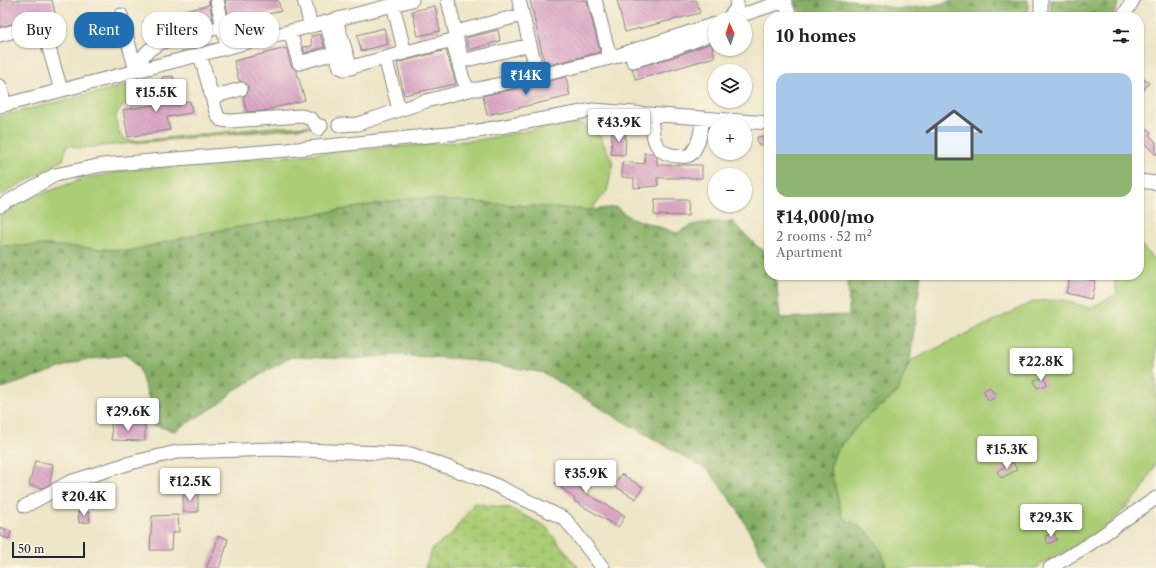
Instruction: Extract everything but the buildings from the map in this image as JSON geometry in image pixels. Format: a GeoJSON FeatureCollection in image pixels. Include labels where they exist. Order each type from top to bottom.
{"type":"FeatureCollection","features":[{"type":"Feature","properties":{"kind":"street"},"geometry":{"type":"LineString","coordinates":[[218,0],[220,12]]}},
{"type":"Feature","properties":{"kind":"street"},"geometry":{"type":"LineString","coordinates":[[304,0],[311,26]]}},
{"type":"Feature","properties":{"kind":"street"},"geometry":{"type":"LineString","coordinates":[[279,34],[412,0]]}},
{"type":"Feature","properties":{"kind":"street"},"geometry":{"type":"LineString","coordinates":[[448,0],[462,62],[530,44]]}},
{"type":"Feature","properties":{"kind":"street"},"geometry":{"type":"LineString","coordinates":[[519,0],[538,76]]}},
{"type":"Feature","properties":{"kind":"street"},"geometry":{"type":"LineString","coordinates":[[595,0],[610,58]]}},
{"type":"Feature","properties":{"kind":"street"},"geometry":{"type":"LineString","coordinates":[[734,12],[736,9],[737,0]]}},
{"type":"Feature","properties":{"kind":"street"},"geometry":{"type":"LineString","coordinates":[[749,12],[784,0],[788,12]]}},
{"type":"Feature","properties":{"kind":"street"},"geometry":{"type":"LineString","coordinates":[[1041,0],[1041,12]]}},
{"type":"Feature","properties":{"kind":"street"},"geometry":{"type":"LineString","coordinates":[[1127,12],[1133,0]]}},
{"type":"Feature","properties":{"kind":"street"},"geometry":{"type":"LineString","coordinates":[[393,5],[404,52]]}},
{"type":"Feature","properties":{"kind":"street"},"geometry":{"type":"LineString","coordinates":[[456,32],[522,15]]}},
{"type":"Feature","properties":{"kind":"street"},"geometry":{"type":"LineString","coordinates":[[331,21],[335,53],[341,69],[351,68],[404,52],[452,40],[466,87],[473,89]]}},
{"type":"Feature","properties":{"kind":"street"},"geometry":{"type":"LineString","coordinates":[[331,21],[351,68]]}},
{"type":"Feature","properties":{"kind":"street"},"geometry":{"type":"LineString","coordinates":[[339,125],[358,124],[399,109],[473,89],[538,76],[610,58],[708,26]]}},
{"type":"Feature","properties":{"kind":"street"},"geometry":{"type":"LineString","coordinates":[[0,36],[26,28],[37,29],[45,34],[61,90]]}},
{"type":"Feature","properties":{"kind":"street"},"geometry":{"type":"LineString","coordinates":[[136,71],[145,54],[156,45],[177,38],[220,28]]}},
{"type":"Feature","properties":{"kind":"street"},"geometry":{"type":"LineString","coordinates":[[290,31],[299,63],[335,53]]}},
{"type":"Feature","properties":{"kind":"street"},"geometry":{"type":"LineString","coordinates":[[633,61],[672,49],[708,35]]}},
{"type":"Feature","properties":{"kind":"street"},"geometry":{"type":"LineString","coordinates":[[130,48],[136,71]]}},
{"type":"Feature","properties":{"kind":"street"},"geometry":{"type":"LineString","coordinates":[[0,86],[2,106],[224,48]]}},
{"type":"Feature","properties":{"kind":"street"},"geometry":{"type":"LineString","coordinates":[[200,54],[217,115],[221,120],[231,121],[300,116],[308,117],[314,121],[318,129],[321,126]]}},
{"type":"Feature","properties":{"kind":"street"},"geometry":{"type":"LineString","coordinates":[[385,58],[399,109]]}},
{"type":"Feature","properties":{"kind":"street"},"geometry":{"type":"LineString","coordinates":[[212,97],[241,89]]}},
{"type":"Feature","properties":{"kind":"street"},"geometry":{"type":"LineString","coordinates":[[0,206],[55,175],[102,165],[287,150],[478,131],[593,110],[764,123]]}},
{"type":"Feature","properties":{"kind":"street"},"geometry":{"type":"LineString","coordinates":[[651,114],[652,128],[657,147],[661,153],[669,156],[686,157],[692,154],[700,140],[703,118]]}},
{"type":"Feature","properties":{"kind":"street"},"geometry":{"type":"LineString","coordinates":[[1144,182],[1156,184]]}},
{"type":"Feature","properties":{"kind":"street"},"geometry":{"type":"LineString","coordinates":[[25,506],[70,482],[177,452],[274,449],[411,454],[489,482],[565,519],[603,568]]}},
{"type":"Feature","properties":{"kind":"street"},"geometry":{"type":"LineString","coordinates":[[1050,568],[1088,545],[1156,498]]}},
{"type":"Feature","properties":{"kind":"green space"},"geometry":{"type":"Polygon","coordinates":[[[794,0],[850,0],[900,9],[931,6],[955,0],[1028,0],[1029,12],[1010,12],[799,12],[794,0]]]}},
{"type":"Feature","properties":{"kind":"green space"},"geometry":{"type":"Polygon","coordinates":[[[1050,0],[1120,0],[1115,12],[1051,12],[1050,0]]]}},
{"type":"Feature","properties":{"kind":"green space"},"geometry":{"type":"Polygon","coordinates":[[[131,84],[136,89],[136,99],[122,108],[116,116],[119,132],[123,139],[136,141],[275,127],[321,126],[80,148],[67,145],[63,160],[0,196],[0,116],[131,84]]]}},
{"type":"Feature","properties":{"kind":"green space"},"geometry":{"type":"Polygon","coordinates":[[[574,122],[597,130],[613,163],[607,191],[591,210],[412,198],[198,234],[129,251],[48,245],[0,246],[0,213],[17,203],[85,178],[135,169],[478,140],[574,122]]]}},
{"type":"Feature","properties":{"kind":"green space"},"geometry":{"type":"Polygon","coordinates":[[[412,198],[591,210],[616,207],[629,217],[677,233],[698,224],[711,222],[733,222],[757,246],[764,251],[764,280],[776,280],[780,318],[849,315],[848,280],[920,280],[910,361],[897,393],[860,423],[836,451],[830,468],[843,518],[866,530],[882,552],[886,568],[773,568],[767,565],[738,510],[709,471],[610,414],[544,373],[464,359],[397,355],[355,359],[291,357],[233,391],[221,403],[174,431],[153,425],[152,408],[139,369],[127,355],[83,360],[0,389],[0,246],[48,245],[129,251],[198,234],[412,198]]]}},
{"type":"Feature","properties":{"kind":"green space"},"geometry":{"type":"Polygon","coordinates":[[[1144,248],[1152,258],[1156,258],[1156,462],[1141,492],[1097,537],[1049,560],[1036,568],[886,568],[880,550],[872,537],[843,518],[830,468],[836,451],[860,423],[897,393],[910,361],[1035,301],[1062,300],[1090,308],[1117,294],[1114,280],[1144,280],[1144,248]]]}},
{"type":"Feature","properties":{"kind":"green space"},"geometry":{"type":"Polygon","coordinates":[[[474,503],[510,508],[545,526],[579,568],[425,568],[433,548],[451,535],[474,503]]]}}]}
